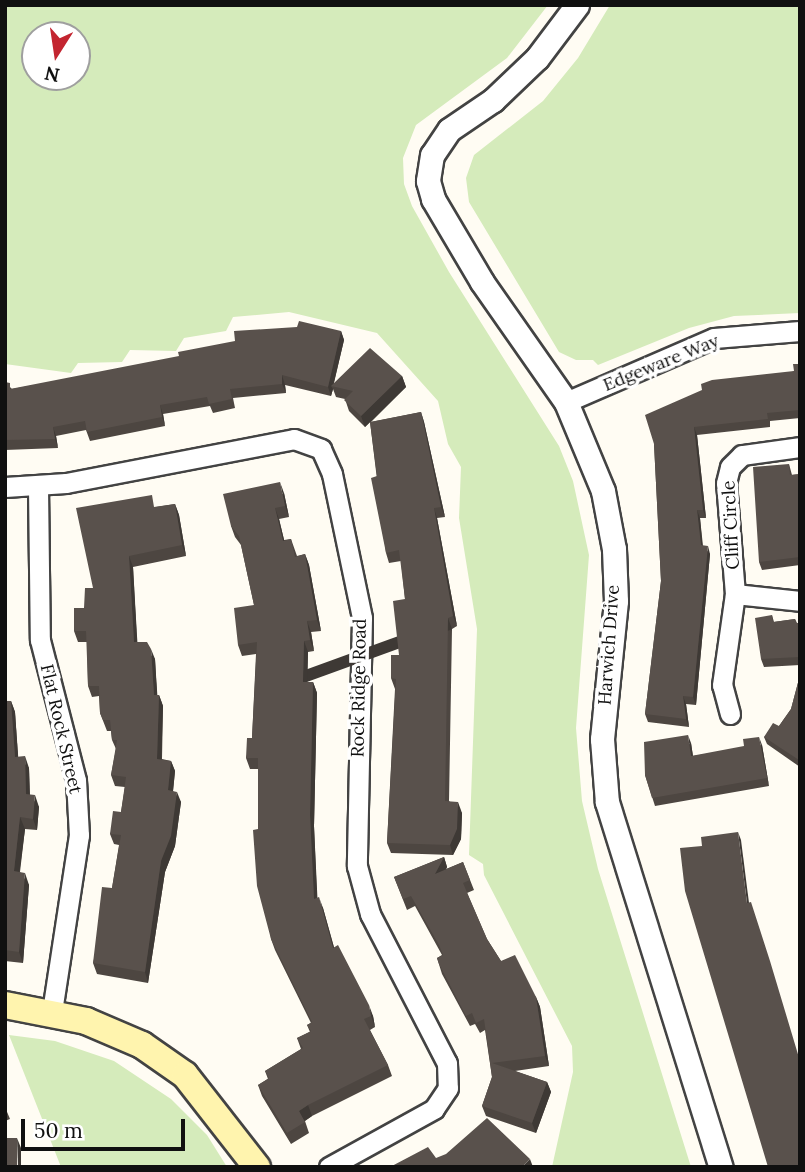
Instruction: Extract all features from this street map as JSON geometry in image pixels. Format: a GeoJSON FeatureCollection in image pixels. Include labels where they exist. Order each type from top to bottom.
{"type":"FeatureCollection","features":[{"type":"Feature","properties":{"kind":"main road"},"geometry":{"type":"LineString","coordinates":[[5,1005],[52,1012],[142,1045],[185,1075],[257,1167]]}},
{"type":"Feature","properties":{"kind":"street","name":"Harwich Drive"},"geometry":{"type":"LineString","coordinates":[[577,5],[537,58],[493,100],[449,130],[432,155],[428,181],[433,199],[482,282],[566,402],[603,491],[614,549],[616,601],[601,739],[607,802],[721,1167]]}},
{"type":"Feature","properties":{"kind":"street","name":"Edgeware Way"},"geometry":{"type":"LineString","coordinates":[[566,402],[713,338],[800,331]]}},
{"type":"Feature","properties":{"kind":"street","name":"Rock Ridge Road"},"geometry":{"type":"LineString","coordinates":[[5,487],[38,487],[294,439],[321,449],[362,618],[356,866],[370,914],[447,1063],[448,1088],[434,1109],[329,1167]]}},
{"type":"Feature","properties":{"kind":"street","name":"Cliff Circle"},"geometry":{"type":"LineString","coordinates":[[800,447],[742,455],[730,467],[726,483],[735,594],[800,601]]}},
{"type":"Feature","properties":{"kind":"street","name":"Flat Rock Street"},"geometry":{"type":"LineString","coordinates":[[38,487],[40,640],[76,779],[79,835],[52,1012]]}},
{"type":"Feature","properties":{"kind":"street"},"geometry":{"type":"LineString","coordinates":[[730,714],[722,685],[735,594]]}},
{"type":"Feature","properties":{"kind":"green space"},"geometry":{"type":"Polygon","coordinates":[[[5,5],[548,5],[507,58],[416,125],[403,158],[404,184],[412,206],[449,272],[559,446],[573,481],[589,555],[576,728],[582,801],[598,869],[691,1167],[552,1167],[573,1072],[572,1046],[484,875],[483,864],[469,855],[477,629],[459,518],[461,467],[448,444],[438,401],[377,333],[289,312],[233,317],[226,331],[184,338],[176,351],[130,350],[122,362],[78,363],[71,373],[5,364],[5,5]]]}},
{"type":"Feature","properties":{"kind":"green space"},"geometry":{"type":"Polygon","coordinates":[[[610,5],[800,5],[800,313],[734,316],[689,328],[598,365],[593,360],[576,360],[559,352],[469,202],[466,178],[474,155],[543,101],[578,58],[610,5]]]}},
{"type":"Feature","properties":{"kind":"green space"},"geometry":{"type":"Polygon","coordinates":[[[9,1035],[55,1041],[114,1061],[171,1099],[207,1135],[227,1167],[61,1167],[9,1035]]]}},
{"type":"Feature","properties":{"kind":"building"},"geometry":{"type":"Polygon","coordinates":[[[299,321],[341,331],[328,387],[282,375],[282,384],[230,389],[232,399],[209,404],[207,397],[160,405],[162,417],[87,432],[85,421],[53,427],[55,439],[5,440],[5,382],[10,383],[10,389],[179,356],[178,352],[235,341],[234,331],[297,327],[299,321]]]}},
{"type":"Feature","properties":{"kind":"building"},"geometry":{"type":"Polygon","coordinates":[[[370,348],[402,376],[361,416],[344,400],[353,391],[331,386],[370,348]]]}},
{"type":"Feature","properties":{"kind":"building"},"geometry":{"type":"Polygon","coordinates":[[[793,364],[800,364],[800,410],[767,413],[768,419],[694,427],[703,510],[697,510],[701,545],[708,546],[693,697],[683,696],[686,719],[645,714],[661,581],[654,444],[645,415],[702,390],[701,384],[712,380],[794,371],[793,364]]]}},
{"type":"Feature","properties":{"kind":"building"},"geometry":{"type":"Polygon","coordinates":[[[421,412],[441,507],[434,508],[453,616],[448,618],[445,801],[458,802],[457,829],[450,845],[387,843],[396,679],[391,678],[391,655],[399,655],[393,601],[405,599],[399,550],[386,553],[371,478],[377,476],[370,422],[421,412]]]}},
{"type":"Feature","properties":{"kind":"building"},"geometry":{"type":"Polygon","coordinates":[[[789,464],[790,475],[800,474],[800,557],[759,562],[753,467],[789,464]]]}},
{"type":"Feature","properties":{"kind":"building"},"geometry":{"type":"Polygon","coordinates":[[[280,482],[285,506],[275,508],[283,541],[291,539],[295,557],[305,554],[317,620],[307,621],[310,640],[304,641],[303,682],[313,682],[310,815],[314,899],[319,897],[333,948],[338,945],[369,1005],[371,1016],[364,1019],[388,1065],[299,1111],[305,1122],[287,1133],[258,1085],[269,1078],[265,1071],[303,1048],[297,1038],[311,1031],[307,1025],[312,1022],[271,939],[257,886],[253,830],[258,829],[258,758],[246,758],[247,738],[252,738],[257,642],[238,645],[234,608],[254,605],[239,536],[231,526],[223,494],[280,482]]]}},
{"type":"Feature","properties":{"kind":"building"},"geometry":{"type":"Polygon","coordinates":[[[152,495],[154,507],[175,504],[182,545],[129,556],[134,642],[147,642],[151,649],[154,695],[159,695],[157,759],[171,761],[168,790],[177,792],[171,836],[161,861],[145,972],[93,963],[102,887],[112,888],[121,835],[110,834],[113,811],[121,812],[126,777],[111,775],[117,740],[112,740],[110,720],[103,720],[100,713],[99,686],[88,686],[86,631],[74,631],[74,608],[84,608],[85,588],[93,588],[76,508],[152,495]]]}},
{"type":"Feature","properties":{"kind":"building"},"geometry":{"type":"Polygon","coordinates":[[[772,615],[773,622],[795,619],[796,623],[800,623],[800,657],[761,659],[755,618],[772,615]]]}},
{"type":"Feature","properties":{"kind":"building"},"geometry":{"type":"Polygon","coordinates":[[[800,675],[799,760],[764,737],[773,723],[779,726],[791,709],[800,675]]]}},
{"type":"Feature","properties":{"kind":"building"},"geometry":{"type":"Polygon","coordinates":[[[5,701],[11,701],[15,757],[25,756],[26,794],[35,795],[33,819],[20,817],[14,871],[25,873],[19,952],[5,950],[5,701]]]}},
{"type":"Feature","properties":{"kind":"building"},"geometry":{"type":"Polygon","coordinates":[[[688,735],[691,756],[744,746],[743,739],[759,737],[767,778],[652,798],[645,775],[644,742],[688,735]]]}},
{"type":"Feature","properties":{"kind":"building"},"geometry":{"type":"Polygon","coordinates":[[[738,832],[747,903],[751,902],[800,1061],[800,1167],[768,1167],[685,891],[680,848],[702,846],[701,837],[738,832]]]}},
{"type":"Feature","properties":{"kind":"building"},"geometry":{"type":"Polygon","coordinates":[[[444,857],[435,874],[463,862],[470,880],[463,883],[487,939],[501,961],[515,955],[536,997],[545,1056],[492,1063],[547,1082],[532,1123],[482,1106],[492,1077],[484,1019],[476,1023],[472,1013],[466,1016],[439,964],[437,958],[443,955],[439,945],[411,896],[403,899],[394,877],[444,857]]]}},
{"type":"Feature","properties":{"kind":"building"},"geometry":{"type":"Polygon","coordinates":[[[487,1118],[530,1159],[522,1167],[390,1167],[428,1147],[436,1158],[446,1154],[487,1118]]]}},
{"type":"Feature","properties":{"kind":"building"},"geometry":{"type":"Polygon","coordinates":[[[5,1138],[17,1138],[17,1167],[5,1167],[5,1138]]]}}]}
